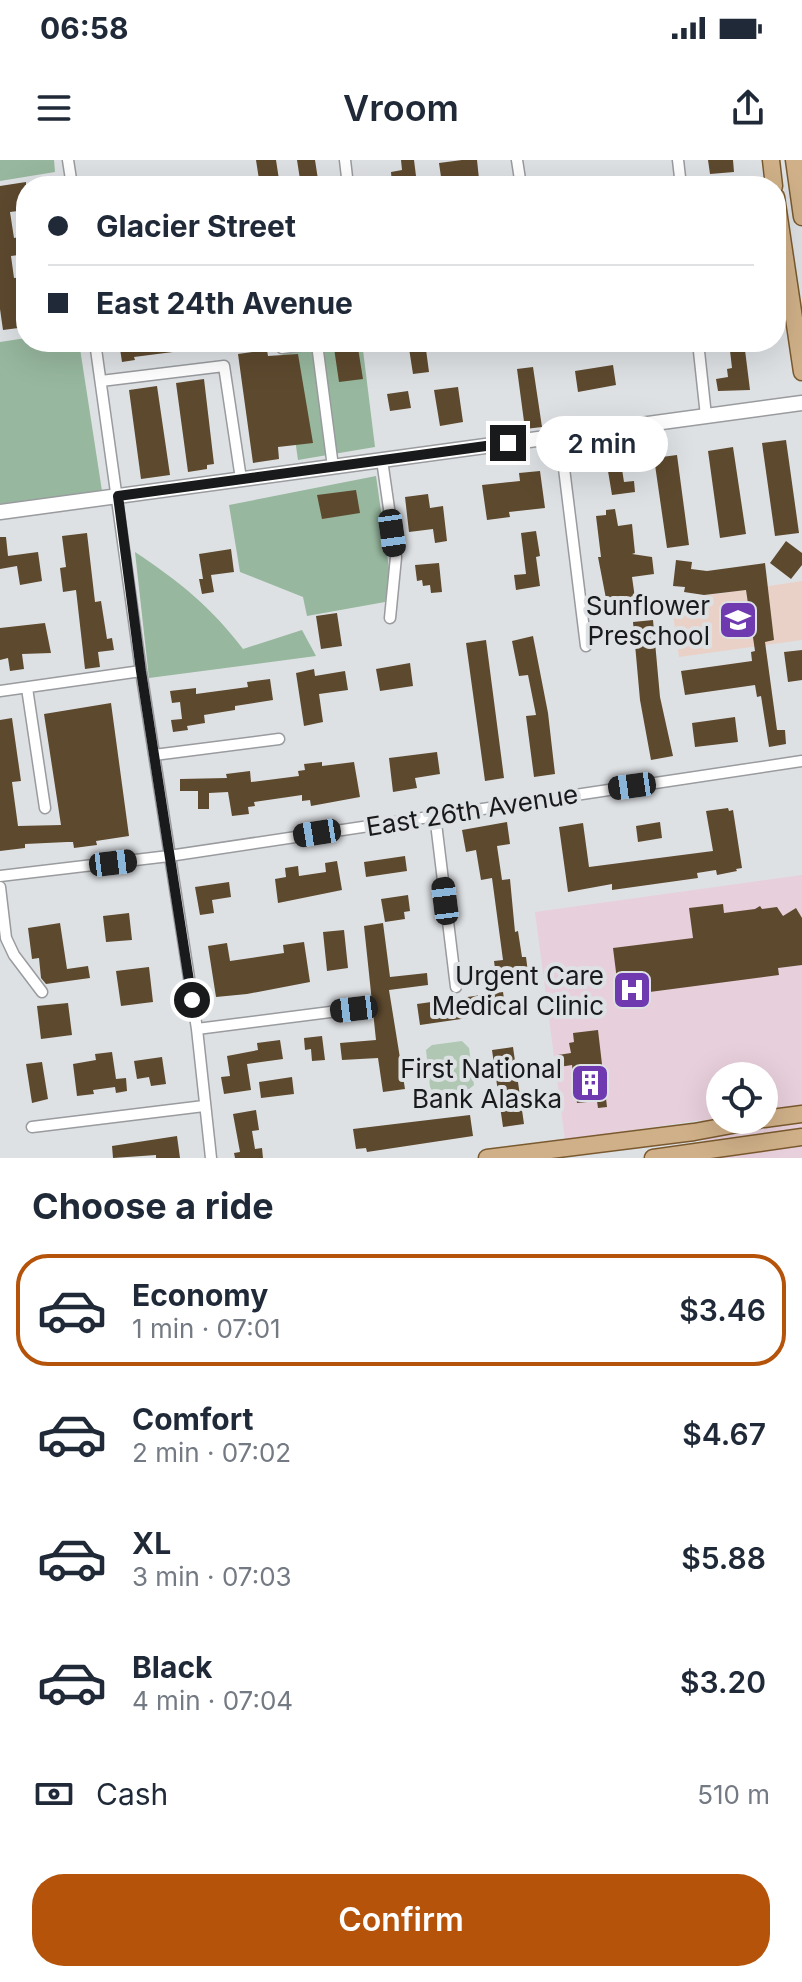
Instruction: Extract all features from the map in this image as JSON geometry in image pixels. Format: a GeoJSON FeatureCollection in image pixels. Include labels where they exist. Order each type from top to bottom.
{"type":"FeatureCollection","features":[{"type":"Feature","properties":{"kind":"main road"},"geometry":{"type":"LineString","coordinates":[[794,160],[802,217]]}},
{"type":"Feature","properties":{"kind":"main road"},"geometry":{"type":"LineString","coordinates":[[786,264],[802,372]]}},
{"type":"Feature","properties":{"kind":"main road"},"geometry":{"type":"LineString","coordinates":[[778,1118],[802,1114]]}},
{"type":"Feature","properties":{"kind":"main road"},"geometry":{"type":"LineString","coordinates":[[487,1158],[537,1155],[706,1130]]}},
{"type":"Feature","properties":{"kind":"main road"},"geometry":{"type":"LineString","coordinates":[[651,1158],[688,1139],[694,1132]]}},
{"type":"Feature","properties":{"kind":"main road"},"geometry":{"type":"LineString","coordinates":[[651,1158],[697,1155],[802,1137]]}},
{"type":"Feature","properties":{"kind":"street"},"geometry":{"type":"LineString","coordinates":[[97,352],[141,671],[197,1029],[211,1158]]}},
{"type":"Feature","properties":{"kind":"street"},"geometry":{"type":"LineString","coordinates":[[323,352],[333,467]]}},
{"type":"Feature","properties":{"kind":"street"},"geometry":{"type":"LineString","coordinates":[[699,352],[706,416]]}},
{"type":"Feature","properties":{"kind":"street"},"geometry":{"type":"LineString","coordinates":[[101,381],[224,366],[241,479]]}},
{"type":"Feature","properties":{"kind":"street"},"geometry":{"type":"LineString","coordinates":[[0,512],[802,403]]}},
{"type":"Feature","properties":{"kind":"street"},"geometry":{"type":"LineString","coordinates":[[560,436],[586,646]]}},
{"type":"Feature","properties":{"kind":"street"},"geometry":{"type":"LineString","coordinates":[[382,460],[396,557],[390,618]]}},
{"type":"Feature","properties":{"kind":"street"},"geometry":{"type":"LineString","coordinates":[[0,691],[141,671]]}},
{"type":"Feature","properties":{"kind":"street"},"geometry":{"type":"LineString","coordinates":[[27,688],[45,808]]}},
{"type":"Feature","properties":{"kind":"street"},"geometry":{"type":"LineString","coordinates":[[154,755],[279,739]]}},
{"type":"Feature","properties":{"kind":"street","name":"East 26th Avenue"},"geometry":{"type":"LineString","coordinates":[[0,876],[169,856],[802,761]]}},
{"type":"Feature","properties":{"kind":"street"},"geometry":{"type":"LineString","coordinates":[[435,815],[456,987]]}},
{"type":"Feature","properties":{"kind":"street"},"geometry":{"type":"LineString","coordinates":[[0,887],[6,938],[14,955],[42,992]]}},
{"type":"Feature","properties":{"kind":"street"},"geometry":{"type":"LineString","coordinates":[[197,1029],[354,1009]]}},
{"type":"Feature","properties":{"kind":"street"},"geometry":{"type":"LineString","coordinates":[[32,1127],[204,1106]]}},
{"type":"Feature","properties":{"kind":"shaded area","name":"Sunflower Preschool"},"geometry":{"type":"Polygon","coordinates":[[[802,581],[802,640],[679,657],[671,601],[802,581]]]}},
{"type":"Feature","properties":{"kind":"shaded area"},"geometry":{"type":"Polygon","coordinates":[[[802,875],[802,1158],[707,1158],[701,1120],[565,1140],[535,912],[802,875]]]}},
{"type":"Feature","properties":{"kind":"green space"},"geometry":{"type":"Polygon","coordinates":[[[0,160],[54,160],[55,172],[0,181],[0,160]]]}},
{"type":"Feature","properties":{"kind":"green space"},"geometry":{"type":"Polygon","coordinates":[[[16,340],[16,352],[81,352],[102,491],[0,504],[0,342],[16,340]]]}},
{"type":"Feature","properties":{"kind":"green space"},"geometry":{"type":"Polygon","coordinates":[[[282,352],[363,352],[375,447],[298,460],[282,352]]]}},
{"type":"Feature","properties":{"kind":"green space"},"geometry":{"type":"Polygon","coordinates":[[[376,476],[391,582],[385,602],[307,616],[303,597],[240,572],[229,505],[376,476]]]}},
{"type":"Feature","properties":{"kind":"green space"},"geometry":{"type":"Polygon","coordinates":[[[135,552],[194,596],[243,649],[302,630],[316,656],[149,678],[135,552]]]}},
{"type":"Feature","properties":{"kind":"green space"},"geometry":{"type":"Polygon","coordinates":[[[462,1041],[469,1048],[474,1085],[468,1090],[434,1094],[430,1087],[426,1050],[432,1045],[462,1041]]]}},
{"type":"Feature","properties":{"kind":"building"},"geometry":{"type":"Polygon","coordinates":[[[256,160],[276,160],[278,176],[258,176],[256,160]]]}},
{"type":"Feature","properties":{"kind":"building"},"geometry":{"type":"Polygon","coordinates":[[[297,160],[315,160],[317,176],[299,176],[297,160]]]}},
{"type":"Feature","properties":{"kind":"building"},"geometry":{"type":"Polygon","coordinates":[[[401,160],[414,160],[416,176],[391,176],[391,172],[402,170],[401,160]]]}},
{"type":"Feature","properties":{"kind":"building"},"geometry":{"type":"Polygon","coordinates":[[[477,160],[479,176],[441,176],[439,163],[477,160]]]}},
{"type":"Feature","properties":{"kind":"building"},"geometry":{"type":"Polygon","coordinates":[[[708,160],[733,160],[734,172],[710,174],[708,160]]]}},
{"type":"Feature","properties":{"kind":"building"},"geometry":{"type":"Polygon","coordinates":[[[16,184],[16,211],[10,212],[16,238],[16,255],[11,256],[16,278],[16,328],[3,330],[0,309],[0,186],[16,184]]]}},
{"type":"Feature","properties":{"kind":"building"},"geometry":{"type":"Polygon","coordinates":[[[120,352],[173,352],[134,357],[135,360],[122,362],[120,352]]]}},
{"type":"Feature","properties":{"kind":"building"},"geometry":{"type":"Polygon","coordinates":[[[335,352],[359,352],[363,379],[339,382],[335,352]]]}},
{"type":"Feature","properties":{"kind":"building"},"geometry":{"type":"Polygon","coordinates":[[[410,352],[426,352],[429,372],[413,374],[410,352]]]}},
{"type":"Feature","properties":{"kind":"building"},"geometry":{"type":"Polygon","coordinates":[[[730,352],[745,352],[750,390],[718,391],[716,379],[728,377],[727,369],[732,368],[730,352]]]}},
{"type":"Feature","properties":{"kind":"building"},"geometry":{"type":"Polygon","coordinates":[[[238,354],[298,354],[313,443],[278,447],[279,459],[253,463],[238,354]]]}},
{"type":"Feature","properties":{"kind":"building"},"geometry":{"type":"Polygon","coordinates":[[[613,365],[616,385],[578,392],[575,371],[613,365]]]}},
{"type":"Feature","properties":{"kind":"building"},"geometry":{"type":"Polygon","coordinates":[[[533,367],[542,427],[525,429],[517,369],[533,367]]]}},
{"type":"Feature","properties":{"kind":"building"},"geometry":{"type":"Polygon","coordinates":[[[204,379],[214,464],[207,465],[207,469],[188,472],[176,383],[204,379]]]}},
{"type":"Feature","properties":{"kind":"building"},"geometry":{"type":"Polygon","coordinates":[[[157,386],[170,475],[141,479],[129,390],[157,386]]]}},
{"type":"Feature","properties":{"kind":"building"},"geometry":{"type":"Polygon","coordinates":[[[458,387],[463,422],[440,426],[434,390],[458,387]]]}},
{"type":"Feature","properties":{"kind":"building"},"geometry":{"type":"Polygon","coordinates":[[[408,391],[411,408],[390,411],[387,394],[408,391]]]}},
{"type":"Feature","properties":{"kind":"building"},"geometry":{"type":"Polygon","coordinates":[[[786,440],[799,533],[775,536],[762,443],[786,440]]]}},
{"type":"Feature","properties":{"kind":"building"},"geometry":{"type":"Polygon","coordinates":[[[733,447],[746,534],[720,538],[708,451],[733,447]]]}},
{"type":"Feature","properties":{"kind":"building"},"geometry":{"type":"Polygon","coordinates":[[[677,455],[689,545],[667,548],[654,458],[677,455]]]}},
{"type":"Feature","properties":{"kind":"building"},"geometry":{"type":"Polygon","coordinates":[[[622,469],[624,482],[634,481],[635,492],[612,495],[608,471],[622,469]]]}},
{"type":"Feature","properties":{"kind":"building"},"geometry":{"type":"Polygon","coordinates":[[[540,471],[545,508],[509,512],[510,517],[487,520],[482,485],[520,481],[519,473],[540,471]]]}},
{"type":"Feature","properties":{"kind":"building"},"geometry":{"type":"Polygon","coordinates":[[[356,490],[360,513],[322,519],[317,495],[356,490]]]}},
{"type":"Feature","properties":{"kind":"building"},"geometry":{"type":"Polygon","coordinates":[[[428,494],[430,508],[443,506],[447,541],[435,543],[433,529],[409,532],[405,497],[428,494]]]}},
{"type":"Feature","properties":{"kind":"building"},"geometry":{"type":"Polygon","coordinates":[[[615,509],[618,526],[632,524],[635,553],[632,554],[652,557],[654,574],[632,577],[636,605],[608,609],[598,557],[601,557],[596,516],[606,515],[606,510],[615,509]]]}},
{"type":"Feature","properties":{"kind":"building"},"geometry":{"type":"Polygon","coordinates":[[[536,531],[540,586],[516,590],[514,575],[526,574],[521,533],[536,531]]]}},
{"type":"Feature","properties":{"kind":"building"},"geometry":{"type":"Polygon","coordinates":[[[87,533],[95,602],[101,601],[107,639],[112,638],[114,650],[98,652],[100,667],[85,669],[76,590],[63,592],[60,568],[66,567],[62,536],[87,533]]]}},
{"type":"Feature","properties":{"kind":"building"},"geometry":{"type":"Polygon","coordinates":[[[0,537],[6,537],[8,556],[38,552],[42,581],[20,585],[17,566],[0,569],[0,537]]]}},
{"type":"Feature","properties":{"kind":"building"},"geometry":{"type":"Polygon","coordinates":[[[786,541],[802,553],[802,565],[791,579],[770,563],[786,541]]]}},
{"type":"Feature","properties":{"kind":"building"},"geometry":{"type":"Polygon","coordinates":[[[231,549],[234,572],[211,575],[214,592],[202,594],[199,554],[231,549]]]}},
{"type":"Feature","properties":{"kind":"building"},"geometry":{"type":"Polygon","coordinates":[[[676,560],[692,562],[691,569],[707,571],[765,563],[774,640],[765,642],[777,730],[785,730],[786,744],[769,747],[761,696],[757,697],[755,685],[685,695],[681,671],[752,661],[751,652],[755,651],[746,590],[704,595],[684,592],[685,587],[673,586],[676,560]]]}},
{"type":"Feature","properties":{"kind":"building"},"geometry":{"type":"Polygon","coordinates":[[[439,563],[442,592],[431,593],[430,585],[423,586],[422,580],[417,581],[415,565],[439,563]]]}},
{"type":"Feature","properties":{"kind":"building"},"geometry":{"type":"Polygon","coordinates":[[[337,613],[342,646],[321,649],[316,616],[337,613]]]}},
{"type":"Feature","properties":{"kind":"building"},"geometry":{"type":"Polygon","coordinates":[[[653,620],[660,697],[673,756],[651,760],[640,700],[633,622],[653,620]]]}},
{"type":"Feature","properties":{"kind":"building"},"geometry":{"type":"Polygon","coordinates":[[[45,623],[51,653],[22,654],[24,669],[10,671],[8,658],[0,660],[0,628],[45,623]]]}},
{"type":"Feature","properties":{"kind":"building"},"geometry":{"type":"Polygon","coordinates":[[[533,636],[548,713],[555,774],[534,777],[526,716],[536,715],[528,675],[519,676],[512,641],[533,636]]]}},
{"type":"Feature","properties":{"kind":"building"},"geometry":{"type":"Polygon","coordinates":[[[486,640],[504,778],[485,781],[466,643],[486,640]]]}},
{"type":"Feature","properties":{"kind":"building"},"geometry":{"type":"Polygon","coordinates":[[[802,650],[802,680],[788,682],[784,652],[802,650]]]}},
{"type":"Feature","properties":{"kind":"building"},"geometry":{"type":"Polygon","coordinates":[[[410,663],[413,686],[380,691],[376,669],[410,663]]]}},
{"type":"Feature","properties":{"kind":"building"},"geometry":{"type":"Polygon","coordinates":[[[314,669],[315,676],[345,671],[348,690],[319,694],[323,722],[304,726],[296,673],[314,669]]]}},
{"type":"Feature","properties":{"kind":"building"},"geometry":{"type":"Polygon","coordinates":[[[270,679],[273,700],[204,715],[205,723],[173,732],[171,720],[182,719],[180,702],[172,703],[170,691],[196,688],[196,694],[248,687],[247,682],[270,679]]]}},
{"type":"Feature","properties":{"kind":"building"},"geometry":{"type":"Polygon","coordinates":[[[111,703],[129,836],[74,848],[73,842],[67,842],[25,844],[25,848],[0,851],[0,720],[12,718],[21,781],[12,782],[18,826],[61,825],[44,714],[111,703]]]}},
{"type":"Feature","properties":{"kind":"building"},"geometry":{"type":"Polygon","coordinates":[[[735,717],[738,742],[695,747],[692,723],[735,717]]]}},
{"type":"Feature","properties":{"kind":"building"},"geometry":{"type":"Polygon","coordinates":[[[437,752],[440,774],[415,778],[417,788],[393,792],[389,758],[437,752]]]}},
{"type":"Feature","properties":{"kind":"building"},"geometry":{"type":"Polygon","coordinates":[[[322,762],[322,766],[354,762],[360,797],[311,806],[310,800],[302,801],[302,795],[254,802],[255,806],[248,807],[249,814],[232,816],[228,792],[209,793],[209,809],[198,809],[198,791],[180,791],[180,779],[227,778],[226,774],[250,771],[251,782],[299,776],[298,771],[305,770],[304,764],[322,762]]]}},
{"type":"Feature","properties":{"kind":"building"},"geometry":{"type":"Polygon","coordinates":[[[728,808],[729,811],[733,810],[742,868],[737,871],[717,875],[716,870],[697,873],[698,878],[612,890],[612,884],[568,892],[559,827],[583,823],[589,867],[713,851],[706,811],[728,808]]]}},
{"type":"Feature","properties":{"kind":"building"},"geometry":{"type":"Polygon","coordinates":[[[507,822],[510,844],[497,846],[502,880],[510,879],[515,932],[518,931],[522,957],[526,957],[529,980],[497,984],[494,961],[503,960],[492,878],[481,880],[476,850],[466,852],[462,830],[507,822]]]}},
{"type":"Feature","properties":{"kind":"building"},"geometry":{"type":"Polygon","coordinates":[[[660,822],[662,838],[638,842],[636,826],[660,822]]]}},
{"type":"Feature","properties":{"kind":"building"},"geometry":{"type":"Polygon","coordinates":[[[405,856],[407,871],[366,877],[364,862],[405,856]]]}},
{"type":"Feature","properties":{"kind":"building"},"geometry":{"type":"Polygon","coordinates":[[[337,861],[342,890],[278,903],[275,879],[286,877],[285,868],[298,866],[299,876],[326,872],[325,863],[337,861]]]}},
{"type":"Feature","properties":{"kind":"building"},"geometry":{"type":"Polygon","coordinates":[[[229,882],[231,897],[212,900],[214,913],[200,915],[195,887],[229,882]]]}},
{"type":"Feature","properties":{"kind":"building"},"geometry":{"type":"Polygon","coordinates":[[[408,895],[410,911],[404,912],[405,919],[385,922],[381,899],[408,895]]]}},
{"type":"Feature","properties":{"kind":"building"},"geometry":{"type":"Polygon","coordinates":[[[723,904],[724,913],[760,906],[762,909],[777,907],[783,916],[796,908],[802,918],[802,965],[778,968],[779,975],[619,996],[613,948],[693,938],[689,908],[723,904]]]}},
{"type":"Feature","properties":{"kind":"building"},"geometry":{"type":"Polygon","coordinates":[[[129,913],[132,940],[106,942],[103,916],[129,913]]]}},
{"type":"Feature","properties":{"kind":"building"},"geometry":{"type":"Polygon","coordinates":[[[60,923],[67,969],[88,966],[90,978],[46,984],[41,978],[39,958],[32,959],[28,928],[60,923]]]}},
{"type":"Feature","properties":{"kind":"building"},"geometry":{"type":"Polygon","coordinates":[[[383,923],[390,977],[427,973],[428,985],[389,990],[405,1089],[383,1092],[378,1058],[342,1060],[340,1043],[376,1040],[364,926],[383,923]]]}},
{"type":"Feature","properties":{"kind":"building"},"geometry":{"type":"Polygon","coordinates":[[[344,930],[348,968],[327,971],[323,932],[344,930]]]}},
{"type":"Feature","properties":{"kind":"building"},"geometry":{"type":"Polygon","coordinates":[[[304,942],[310,982],[216,997],[208,946],[227,943],[230,961],[284,953],[283,945],[304,942]]]}},
{"type":"Feature","properties":{"kind":"building"},"geometry":{"type":"Polygon","coordinates":[[[149,967],[153,1002],[121,1006],[116,971],[149,967]]]}},
{"type":"Feature","properties":{"kind":"building"},"geometry":{"type":"Polygon","coordinates":[[[503,992],[506,1012],[486,1015],[485,1008],[467,1011],[468,1018],[420,1025],[417,1004],[503,992]]]}},
{"type":"Feature","properties":{"kind":"building"},"geometry":{"type":"Polygon","coordinates":[[[68,1003],[72,1035],[41,1039],[37,1006],[68,1003]]]}},
{"type":"Feature","properties":{"kind":"building","name":"First National Bank Alaska"},"geometry":{"type":"Polygon","coordinates":[[[598,1030],[607,1107],[598,1108],[597,1101],[577,1103],[572,1065],[559,1067],[558,1055],[571,1053],[569,1043],[574,1042],[573,1033],[598,1030]]]}},
{"type":"Feature","properties":{"kind":"building"},"geometry":{"type":"Polygon","coordinates":[[[322,1036],[325,1060],[312,1061],[311,1049],[305,1050],[304,1038],[322,1036]]]}},
{"type":"Feature","properties":{"kind":"building"},"geometry":{"type":"Polygon","coordinates":[[[280,1040],[283,1059],[247,1064],[251,1090],[224,1094],[221,1077],[230,1076],[227,1056],[258,1050],[257,1043],[280,1040]]]}},
{"type":"Feature","properties":{"kind":"building"},"geometry":{"type":"Polygon","coordinates":[[[513,1047],[524,1124],[503,1127],[492,1050],[513,1047]]]}},
{"type":"Feature","properties":{"kind":"building"},"geometry":{"type":"Polygon","coordinates":[[[112,1052],[116,1079],[126,1078],[127,1091],[116,1093],[115,1087],[77,1096],[73,1064],[96,1060],[95,1054],[112,1052]]]}},
{"type":"Feature","properties":{"kind":"building"},"geometry":{"type":"Polygon","coordinates":[[[162,1057],[166,1084],[151,1086],[149,1077],[137,1079],[134,1061],[162,1057]]]}},
{"type":"Feature","properties":{"kind":"building"},"geometry":{"type":"Polygon","coordinates":[[[42,1062],[48,1099],[32,1103],[26,1064],[42,1062]]]}},
{"type":"Feature","properties":{"kind":"building"},"geometry":{"type":"Polygon","coordinates":[[[292,1077],[294,1094],[261,1098],[259,1082],[292,1077]]]}},
{"type":"Feature","properties":{"kind":"building"},"geometry":{"type":"Polygon","coordinates":[[[256,1110],[259,1130],[252,1131],[255,1149],[262,1148],[263,1158],[235,1158],[234,1153],[240,1152],[233,1114],[256,1110]]]}},
{"type":"Feature","properties":{"kind":"building"},"geometry":{"type":"Polygon","coordinates":[[[470,1115],[473,1136],[367,1152],[366,1148],[356,1149],[353,1129],[470,1115]]]}},
{"type":"Feature","properties":{"kind":"building"},"geometry":{"type":"Polygon","coordinates":[[[177,1136],[180,1158],[156,1158],[156,1155],[113,1158],[112,1146],[177,1136]]]}},
{"type":"Feature","properties":{"kind":"place","name":"Sunflower Preschool"},"geometry":{"type":"Point","coordinates":[738,620]}},
{"type":"Feature","properties":{"kind":"place","name":"Urgent Care Medical Clinic"},"geometry":{"type":"Point","coordinates":[632,990]}},
{"type":"Feature","properties":{"kind":"place","name":"First National Bank Alaska"},"geometry":{"type":"Point","coordinates":[590,1083]}},
{"type":"Feature","properties":{"kind":"route"},"geometry":{"type":"LineString","coordinates":[[192,1000],[141,671],[118,496],[508,443]]}}]}
